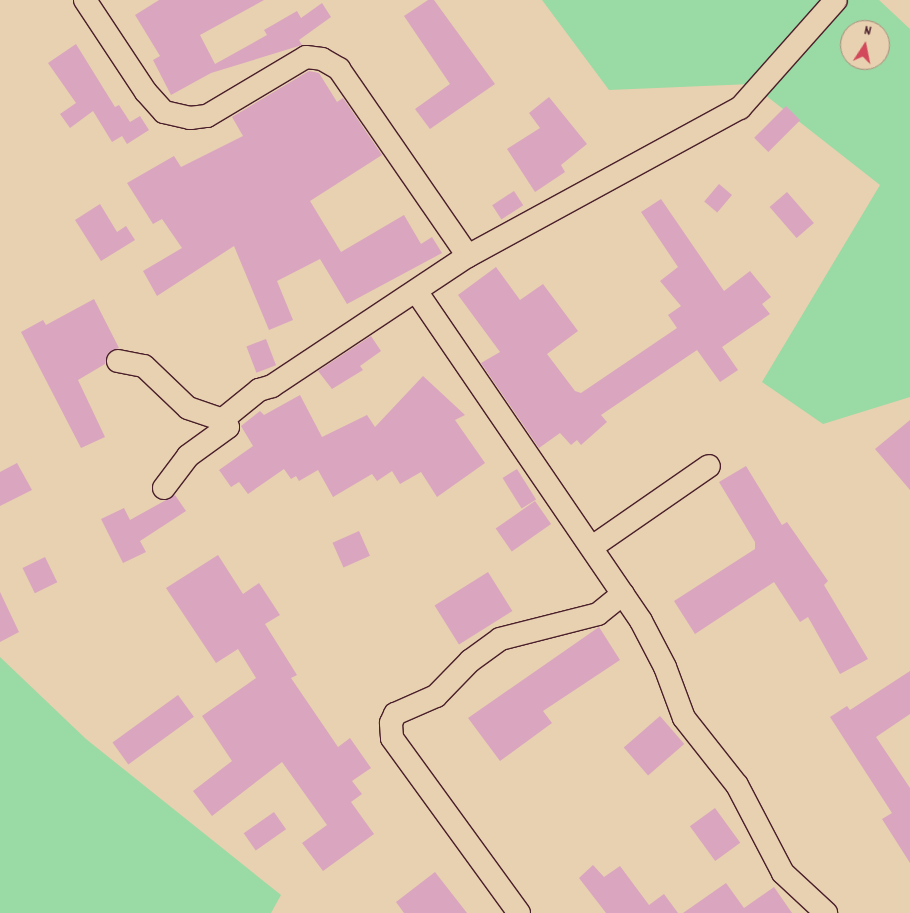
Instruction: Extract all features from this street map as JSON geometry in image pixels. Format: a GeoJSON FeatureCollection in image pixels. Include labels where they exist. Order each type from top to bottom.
{"type":"FeatureCollection","features":[{"type":"Feature","properties":{"kind":"street"},"geometry":{"type":"LineString","coordinates":[[84,0],[146,92],[164,112],[190,118],[207,116],[306,56],[322,59],[338,69],[468,256]]}},
{"type":"Feature","properties":{"kind":"street"},"geometry":{"type":"LineString","coordinates":[[222,420],[259,390],[272,386],[468,256],[720,121],[752,99],[782,66],[836,0]]}},
{"type":"Feature","properties":{"kind":"street"},"geometry":{"type":"LineString","coordinates":[[416,291],[623,594],[665,667],[684,718],[737,785],[783,873],[826,913]]}},
{"type":"Feature","properties":{"kind":"street"},"geometry":{"type":"LineString","coordinates":[[118,361],[144,366],[188,408],[222,420],[228,427],[188,456],[164,488]]}},
{"type":"Feature","properties":{"kind":"street"},"geometry":{"type":"LineString","coordinates":[[592,547],[709,466]]}},
{"type":"Feature","properties":{"kind":"street"},"geometry":{"type":"LineString","coordinates":[[519,913],[392,738],[391,722],[395,714],[436,696],[470,661],[500,639],[598,614],[623,594]]}},
{"type":"Feature","properties":{"kind":"green space"},"geometry":{"type":"Polygon","coordinates":[[[542,0],[879,0],[910,29],[910,397],[823,424],[762,382],[880,185],[751,84],[609,90],[542,0]]]}},
{"type":"Feature","properties":{"kind":"green space"},"geometry":{"type":"Polygon","coordinates":[[[0,657],[86,739],[281,895],[271,913],[0,913],[0,657]]]}},
{"type":"Feature","properties":{"kind":"building"},"geometry":{"type":"Polygon","coordinates":[[[159,0],[264,0],[200,35],[215,64],[267,35],[264,30],[297,11],[301,18],[322,3],[331,17],[299,40],[302,45],[211,73],[171,95],[153,60],[160,56],[135,15],[159,0]]]}},
{"type":"Feature","properties":{"kind":"building"},"geometry":{"type":"Polygon","coordinates":[[[428,0],[434,0],[495,84],[430,129],[415,109],[450,84],[404,16],[428,0]]]}},
{"type":"Feature","properties":{"kind":"building"},"geometry":{"type":"Polygon","coordinates":[[[76,44],[115,107],[119,105],[130,122],[140,116],[149,130],[127,144],[122,136],[112,142],[93,111],[70,128],[60,114],[76,103],[48,63],[76,44]]]}},
{"type":"Feature","properties":{"kind":"building"},"geometry":{"type":"Polygon","coordinates":[[[309,71],[319,73],[337,102],[343,98],[382,155],[310,201],[341,252],[404,215],[421,244],[432,237],[442,253],[347,304],[320,259],[277,281],[293,320],[269,330],[234,246],[157,296],[143,271],[182,248],[162,219],[153,224],[127,183],[174,156],[181,167],[243,136],[232,117],[309,71]]]}},
{"type":"Feature","properties":{"kind":"building"},"geometry":{"type":"Polygon","coordinates":[[[549,97],[587,144],[561,165],[565,172],[535,192],[507,149],[540,128],[529,113],[549,97]]]}},
{"type":"Feature","properties":{"kind":"building"},"geometry":{"type":"Polygon","coordinates":[[[786,106],[800,120],[768,152],[754,138],[786,106]]]}},
{"type":"Feature","properties":{"kind":"building"},"geometry":{"type":"Polygon","coordinates":[[[719,184],[732,195],[717,213],[704,202],[719,184]]]}},
{"type":"Feature","properties":{"kind":"building"},"geometry":{"type":"Polygon","coordinates":[[[514,191],[523,205],[501,219],[492,205],[514,191]]]}},
{"type":"Feature","properties":{"kind":"building"},"geometry":{"type":"Polygon","coordinates":[[[787,192],[814,223],[797,238],[770,207],[787,192]]]}},
{"type":"Feature","properties":{"kind":"building"},"geometry":{"type":"Polygon","coordinates":[[[661,199],[724,291],[750,271],[771,297],[762,304],[770,314],[722,347],[738,370],[720,382],[697,350],[601,415],[607,422],[581,445],[577,440],[571,445],[560,433],[539,448],[481,363],[500,352],[458,295],[496,267],[520,300],[543,284],[578,331],[547,354],[575,391],[581,393],[677,328],[668,315],[681,306],[660,281],[678,267],[641,212],[661,199]]]}},
{"type":"Feature","properties":{"kind":"building"},"geometry":{"type":"Polygon","coordinates":[[[100,204],[117,232],[126,226],[135,240],[101,261],[75,220],[100,204]]]}},
{"type":"Feature","properties":{"kind":"building"},"geometry":{"type":"Polygon","coordinates":[[[94,299],[119,348],[108,353],[105,364],[78,380],[105,437],[81,448],[21,332],[43,320],[46,325],[94,299]]]}},
{"type":"Feature","properties":{"kind":"building"},"geometry":{"type":"Polygon","coordinates":[[[371,336],[381,351],[360,366],[363,370],[332,389],[318,371],[371,336]]]}},
{"type":"Feature","properties":{"kind":"building"},"geometry":{"type":"Polygon","coordinates":[[[266,339],[276,365],[256,373],[246,347],[266,339]]]}},
{"type":"Feature","properties":{"kind":"building"},"geometry":{"type":"Polygon","coordinates":[[[423,376],[465,415],[455,420],[485,463],[437,497],[421,472],[400,484],[392,471],[377,481],[372,474],[333,497],[318,470],[299,481],[296,476],[291,479],[284,469],[248,494],[239,482],[231,487],[219,470],[253,446],[241,426],[260,411],[264,415],[300,395],[322,437],[367,415],[375,427],[423,376]]]}},
{"type":"Feature","properties":{"kind":"building"},"geometry":{"type":"Polygon","coordinates":[[[910,420],[910,490],[875,449],[910,420]]]}},
{"type":"Feature","properties":{"kind":"building"},"geometry":{"type":"Polygon","coordinates":[[[17,463],[32,490],[0,506],[0,472],[17,463]]]}},
{"type":"Feature","properties":{"kind":"building"},"geometry":{"type":"Polygon","coordinates":[[[746,466],[782,525],[787,522],[828,581],[824,585],[868,659],[840,674],[808,617],[800,622],[774,582],[695,634],[674,601],[755,549],[755,542],[719,482],[746,466]]]}},
{"type":"Feature","properties":{"kind":"building"},"geometry":{"type":"Polygon","coordinates":[[[517,469],[536,500],[522,509],[503,478],[517,469]]]}},
{"type":"Feature","properties":{"kind":"building"},"geometry":{"type":"Polygon","coordinates":[[[175,495],[186,511],[140,541],[146,552],[123,563],[101,519],[124,508],[130,520],[175,495]]]}},
{"type":"Feature","properties":{"kind":"building"},"geometry":{"type":"Polygon","coordinates":[[[535,501],[551,524],[512,551],[496,529],[535,501]]]}},
{"type":"Feature","properties":{"kind":"building"},"geometry":{"type":"Polygon","coordinates":[[[359,531],[370,556],[343,567],[333,543],[359,531]]]}},
{"type":"Feature","properties":{"kind":"building"},"geometry":{"type":"Polygon","coordinates":[[[218,555],[243,594],[259,583],[280,615],[265,624],[297,675],[291,678],[338,747],[350,738],[371,768],[352,781],[362,794],[351,802],[374,834],[323,871],[302,843],[327,825],[282,762],[212,816],[193,791],[232,761],[202,716],[256,678],[238,649],[216,663],[166,588],[218,555]]]}},
{"type":"Feature","properties":{"kind":"building"},"geometry":{"type":"Polygon","coordinates":[[[45,557],[57,582],[35,593],[23,568],[45,557]]]}},
{"type":"Feature","properties":{"kind":"building"},"geometry":{"type":"Polygon","coordinates":[[[488,572],[512,611],[459,644],[435,605],[488,572]]]}},
{"type":"Feature","properties":{"kind":"building"},"geometry":{"type":"Polygon","coordinates":[[[0,592],[19,632],[0,642],[0,592]]]}},
{"type":"Feature","properties":{"kind":"building"},"geometry":{"type":"Polygon","coordinates":[[[599,627],[620,660],[543,711],[552,723],[500,761],[468,718],[599,627]]]}},
{"type":"Feature","properties":{"kind":"building"},"geometry":{"type":"Polygon","coordinates":[[[910,671],[910,714],[876,737],[910,788],[910,863],[882,819],[892,813],[830,717],[847,706],[850,710],[910,671]]]}},
{"type":"Feature","properties":{"kind":"building"},"geometry":{"type":"Polygon","coordinates":[[[178,695],[194,717],[128,764],[112,743],[178,695]]]}},
{"type":"Feature","properties":{"kind":"building"},"geometry":{"type":"Polygon","coordinates":[[[660,716],[684,744],[648,775],[624,747],[660,716]]]}},
{"type":"Feature","properties":{"kind":"building"},"geometry":{"type":"Polygon","coordinates":[[[715,808],[740,843],[715,861],[690,826],[715,808]]]}},
{"type":"Feature","properties":{"kind":"building"},"geometry":{"type":"Polygon","coordinates":[[[274,812],[286,829],[256,850],[244,833],[274,812]]]}},
{"type":"Feature","properties":{"kind":"building"},"geometry":{"type":"Polygon","coordinates":[[[593,865],[604,877],[620,866],[649,905],[664,894],[678,913],[606,913],[579,878],[593,865]]]}},
{"type":"Feature","properties":{"kind":"building"},"geometry":{"type":"Polygon","coordinates":[[[435,872],[467,913],[404,913],[396,902],[435,872]]]}},
{"type":"Feature","properties":{"kind":"building"},"geometry":{"type":"Polygon","coordinates":[[[726,883],[744,908],[774,887],[792,913],[683,913],[726,883]]]}}]}
